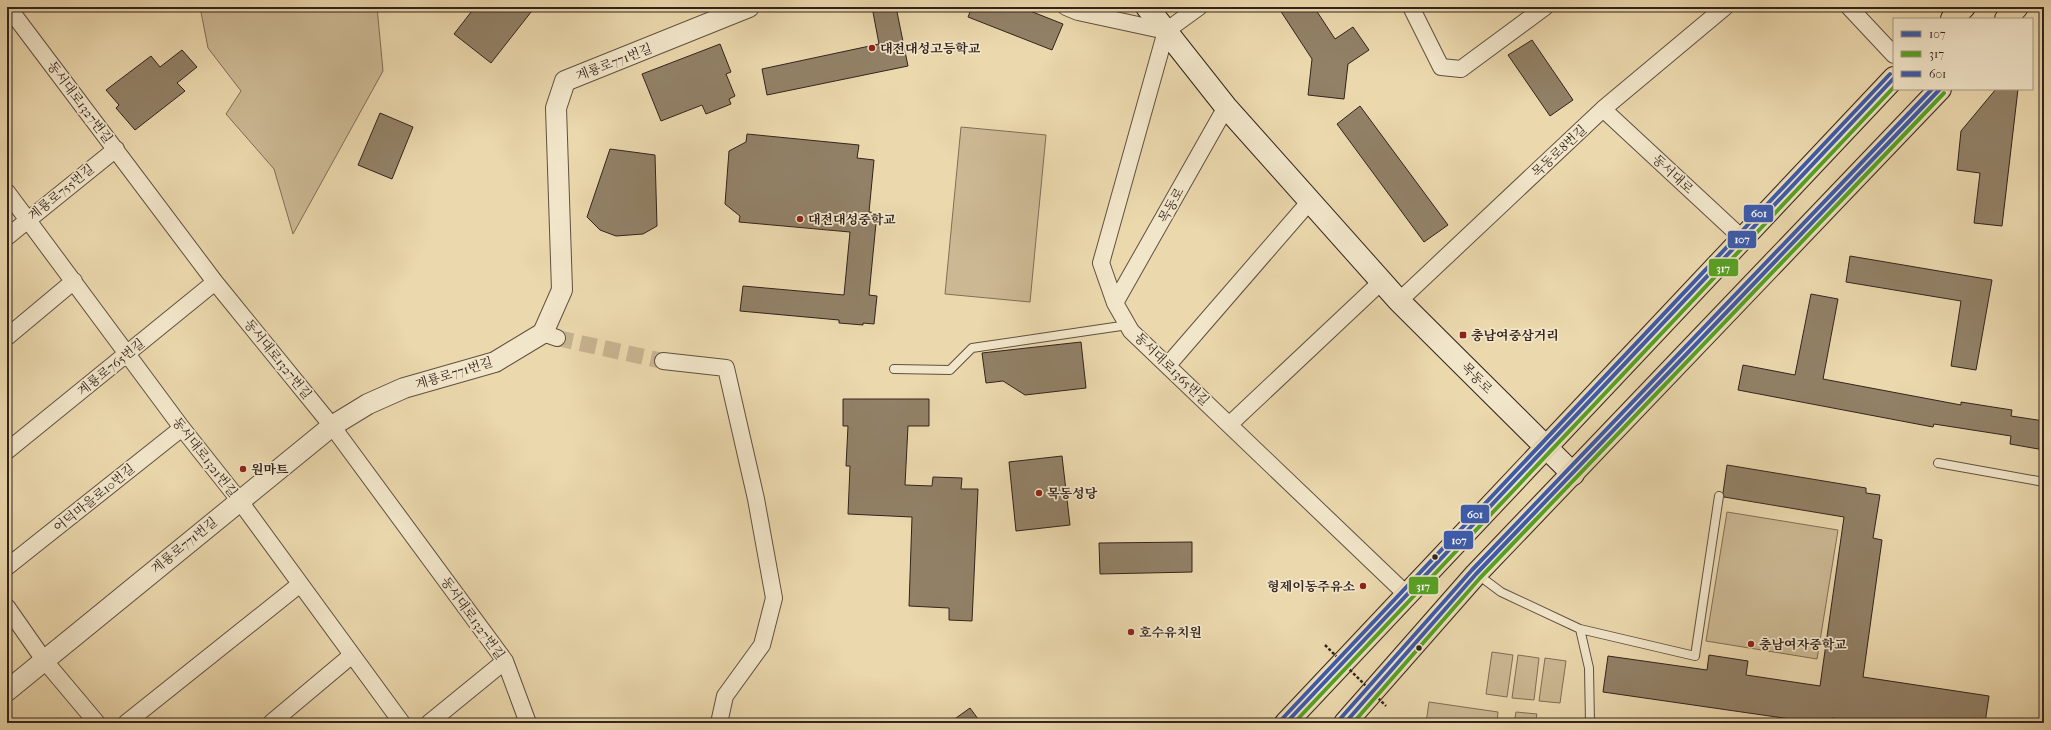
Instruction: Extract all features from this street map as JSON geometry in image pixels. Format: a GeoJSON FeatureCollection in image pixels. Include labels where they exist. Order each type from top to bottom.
{"type":"FeatureCollection","features":[{"type":"Feature","properties":{"kind":"main road","name":"목동로"},"geometry":{"type":"LineString","coordinates":[[1147,7],[1226,107],[1399,301],[1573,474]]}},
{"type":"Feature","properties":{"kind":"main road"},"geometry":{"type":"LineString","coordinates":[[1953,18],[1964,7]]}},
{"type":"Feature","properties":{"kind":"main road"},"geometry":{"type":"LineString","coordinates":[[2007,18],[2018,7]]}},
{"type":"Feature","properties":{"kind":"main road"},"geometry":{"type":"LineString","coordinates":[[1286,723],[1406,594],[1744,239],[1893,79]]}},
{"type":"Feature","properties":{"kind":"main road"},"geometry":{"type":"LineString","coordinates":[[1345,723],[1476,574],[1939,90]]}},
{"type":"Feature","properties":{"kind":"street","name":"동서대로1327번길"},"geometry":{"type":"LineString","coordinates":[[8,7],[215,282],[332,426],[505,661],[528,723]]}},
{"type":"Feature","properties":{"kind":"street","name":"계룡로771번길"},"geometry":{"type":"LineString","coordinates":[[7,691],[239,500],[332,426],[368,404],[404,388],[494,362],[550,336],[562,290],[556,108],[566,80],[749,7]]}},
{"type":"Feature","properties":{"kind":"street"},"geometry":{"type":"LineString","coordinates":[[1066,7],[1078,12],[1166,31],[1199,7]]}},
{"type":"Feature","properties":{"kind":"street"},"geometry":{"type":"LineString","coordinates":[[1411,7],[1441,67],[1461,69],[1545,7]]}},
{"type":"Feature","properties":{"kind":"street","name":"목동로8번길"},"geometry":{"type":"LineString","coordinates":[[1399,301],[1603,109],[1725,7]]}},
{"type":"Feature","properties":{"kind":"street"},"geometry":{"type":"LineString","coordinates":[[1849,7],[1893,54]]}},
{"type":"Feature","properties":{"kind":"street","name":"동서대로1365번길"},"geometry":{"type":"LineString","coordinates":[[1166,31],[1101,264],[1115,303],[1131,331],[1230,424],[1406,594]]}},
{"type":"Feature","properties":{"kind":"street","name":"목동로"},"geometry":{"type":"LineString","coordinates":[[1115,303],[1226,107]]}},
{"type":"Feature","properties":{"kind":"street","name":"동서대로"},"geometry":{"type":"LineString","coordinates":[[1603,109],[1744,239]]}},
{"type":"Feature","properties":{"kind":"street","name":"계룡로755번길"},"geometry":{"type":"LineString","coordinates":[[7,237],[27,219],[116,149]]}},
{"type":"Feature","properties":{"kind":"street","name":"동서대로1321번길"},"geometry":{"type":"LineString","coordinates":[[7,192],[182,428],[239,500],[299,585],[402,723]]}},
{"type":"Feature","properties":{"kind":"street"},"geometry":{"type":"LineString","coordinates":[[1168,365],[1310,201]]}},
{"type":"Feature","properties":{"kind":"street"},"geometry":{"type":"LineString","coordinates":[[7,338],[74,281]]}},
{"type":"Feature","properties":{"kind":"street","name":"계룡로765번길"},"geometry":{"type":"LineString","coordinates":[[7,451],[215,282]]}},
{"type":"Feature","properties":{"kind":"street"},"geometry":{"type":"LineString","coordinates":[[1230,424],[1382,282]]}},
{"type":"Feature","properties":{"kind":"street"},"geometry":{"type":"LineString","coordinates":[[663,361],[726,368],[756,499],[774,598],[762,645],[725,696],[719,723]]}},
{"type":"Feature","properties":{"kind":"street","name":"어덕마을로10번길"},"geometry":{"type":"LineString","coordinates":[[7,568],[182,428]]}},
{"type":"Feature","properties":{"kind":"street"},"geometry":{"type":"LineString","coordinates":[[126,723],[299,585]]}},
{"type":"Feature","properties":{"kind":"street"},"geometry":{"type":"LineString","coordinates":[[7,607],[44,660],[97,723]]}},
{"type":"Feature","properties":{"kind":"street"},"geometry":{"type":"LineString","coordinates":[[271,723],[352,655]]}},
{"type":"Feature","properties":{"kind":"street"},"geometry":{"type":"LineString","coordinates":[[429,723],[505,661]]}},
{"type":"Feature","properties":{"kind":"lane"},"geometry":{"type":"LineString","coordinates":[[894,369],[950,370],[972,348],[1128,325]]}},
{"type":"Feature","properties":{"kind":"lane"},"geometry":{"type":"LineString","coordinates":[[1938,463],[2044,482]]}},
{"type":"Feature","properties":{"kind":"lane"},"geometry":{"type":"LineString","coordinates":[[1476,574],[1501,592],[1580,629],[1695,656],[1719,496]]}},
{"type":"Feature","properties":{"kind":"lane"},"geometry":{"type":"LineString","coordinates":[[1580,629],[1589,668],[1590,723]]}},
{"type":"Feature","properties":{"kind":"path"},"geometry":{"type":"LineString","coordinates":[[1325,645],[1386,706]]}},
{"type":"Feature","properties":{"kind":"shaded area"},"geometry":{"type":"Polygon","coordinates":[[[200,7],[377,7],[383,71],[293,234],[274,169],[226,114],[241,91],[208,48],[200,7]]]}},
{"type":"Feature","properties":{"kind":"shaded area"},"geometry":{"type":"Polygon","coordinates":[[[961,127],[1046,135],[1030,302],[945,294],[961,127]]]}},
{"type":"Feature","properties":{"kind":"shaded area"},"geometry":{"type":"Polygon","coordinates":[[[1727,512],[1838,530],[1817,659],[1706,641],[1727,512]]]}},
{"type":"Feature","properties":{"kind":"shaded area"},"geometry":{"type":"Polygon","coordinates":[[[1492,652],[1513,655],[1507,697],[1486,694],[1492,652]]]}},
{"type":"Feature","properties":{"kind":"shaded area"},"geometry":{"type":"Polygon","coordinates":[[[1518,655],[1539,658],[1534,700],[1512,698],[1518,655]]]}},
{"type":"Feature","properties":{"kind":"shaded area"},"geometry":{"type":"Polygon","coordinates":[[[1545,658],[1566,661],[1560,703],[1539,701],[1545,658]]]}},
{"type":"Feature","properties":{"kind":"shaded area"},"geometry":{"type":"Polygon","coordinates":[[[1429,702],[1498,712],[1497,723],[1426,723],[1429,702]]]}},
{"type":"Feature","properties":{"kind":"shaded area"},"geometry":{"type":"Polygon","coordinates":[[[1516,712],[1537,714],[1535,723],[1514,723],[1516,712]]]}},
{"type":"Feature","properties":{"kind":"building"},"geometry":{"type":"Polygon","coordinates":[[[475,7],[535,7],[491,63],[454,34],[475,7]]]}},
{"type":"Feature","properties":{"kind":"building"},"geometry":{"type":"Polygon","coordinates":[[[872,7],[896,7],[908,66],[767,95],[762,69],[879,44],[872,7]]]}},
{"type":"Feature","properties":{"kind":"building"},"geometry":{"type":"Polygon","coordinates":[[[972,7],[1020,7],[1063,24],[1052,50],[968,17],[972,7]]]}},
{"type":"Feature","properties":{"kind":"building"},"geometry":{"type":"Polygon","coordinates":[[[1278,7],[1314,7],[1335,39],[1353,27],[1369,50],[1348,64],[1344,99],[1308,95],[1312,59],[1278,7]]]}},
{"type":"Feature","properties":{"kind":"building"},"geometry":{"type":"Polygon","coordinates":[[[1532,40],[1573,100],[1550,116],[1508,55],[1532,40]]]}},
{"type":"Feature","properties":{"kind":"building"},"geometry":{"type":"Polygon","coordinates":[[[720,44],[731,72],[726,74],[735,96],[729,99],[731,104],[706,114],[702,105],[661,121],[642,74],[720,44]]]}},
{"type":"Feature","properties":{"kind":"building"},"geometry":{"type":"Polygon","coordinates":[[[182,50],[197,67],[177,83],[185,91],[135,130],[116,108],[119,105],[106,90],[151,56],[160,67],[182,50]]]}},
{"type":"Feature","properties":{"kind":"building"},"geometry":{"type":"Polygon","coordinates":[[[1995,90],[2018,90],[2002,226],[1974,223],[1980,173],[1957,170],[1961,131],[1995,90]]]}},
{"type":"Feature","properties":{"kind":"building"},"geometry":{"type":"Polygon","coordinates":[[[1360,106],[1448,225],[1424,242],[1337,124],[1360,106]]]}},
{"type":"Feature","properties":{"kind":"building"},"geometry":{"type":"Polygon","coordinates":[[[380,113],[413,127],[392,179],[358,165],[380,113]]]}},
{"type":"Feature","properties":{"kind":"building"},"geometry":{"type":"Polygon","coordinates":[[[747,134],[859,145],[857,158],[874,160],[869,212],[877,213],[869,295],[877,296],[874,324],[863,323],[863,325],[839,323],[839,320],[740,311],[743,286],[844,295],[850,232],[739,222],[740,216],[725,204],[729,151],[746,142],[747,134]]]}},
{"type":"Feature","properties":{"kind":"building"},"geometry":{"type":"Polygon","coordinates":[[[610,149],[655,155],[657,226],[643,234],[616,236],[600,230],[587,217],[610,149]]]}},
{"type":"Feature","properties":{"kind":"building"},"geometry":{"type":"Polygon","coordinates":[[[1850,256],[1992,280],[1976,370],[1951,366],[1961,301],[1846,282],[1850,256]]]}},
{"type":"Feature","properties":{"kind":"building"},"geometry":{"type":"Polygon","coordinates":[[[1811,294],[1838,299],[1823,379],[1961,405],[1961,402],[2012,410],[2011,416],[2044,421],[2044,450],[2010,444],[2011,436],[1934,424],[1933,427],[1738,390],[1743,365],[1795,375],[1811,294]]]}},
{"type":"Feature","properties":{"kind":"building"},"geometry":{"type":"Polygon","coordinates":[[[1081,342],[1086,388],[1025,395],[1003,381],[986,383],[982,353],[1081,342]]]}},
{"type":"Feature","properties":{"kind":"building"},"geometry":{"type":"Polygon","coordinates":[[[843,399],[929,399],[929,426],[908,426],[905,485],[932,486],[933,477],[962,478],[961,489],[978,489],[972,621],[949,620],[949,608],[909,606],[912,517],[848,514],[850,466],[846,466],[848,426],[843,426],[843,399]]]}},
{"type":"Feature","properties":{"kind":"building","name":"목동성당"},"geometry":{"type":"Polygon","coordinates":[[[1062,456],[1070,525],[1016,531],[1009,462],[1062,456]]]}},
{"type":"Feature","properties":{"kind":"building"},"geometry":{"type":"Polygon","coordinates":[[[1727,465],[1866,488],[1866,493],[1880,495],[1873,538],[1882,540],[1863,677],[1989,696],[1985,723],[1869,723],[1832,718],[1832,723],[1818,723],[1603,692],[1608,656],[1707,670],[1709,655],[1748,661],[1746,675],[1820,686],[1844,517],[1724,497],[1723,493],[1727,465]]]}},
{"type":"Feature","properties":{"kind":"building"},"geometry":{"type":"Polygon","coordinates":[[[1192,542],[1192,572],[1100,574],[1099,543],[1192,542]]]}},
{"type":"Feature","properties":{"kind":"building"},"geometry":{"type":"Polygon","coordinates":[[[970,708],[981,723],[949,723],[970,708]]]}},
{"type":"Feature","properties":{"kind":"tunnel"},"geometry":{"type":"LineString","coordinates":[[557,338],[663,361]]}},
{"type":"Feature","properties":{"kind":"transit line","name":"601"},"geometry":{"type":"LineString","coordinates":[[1282,719],[1890,74]]}},
{"type":"Feature","properties":{"kind":"transit line","name":"107"},"geometry":{"type":"LineString","coordinates":[[1286,723],[1893,79]]}},
{"type":"Feature","properties":{"kind":"transit line","name":"317"},"geometry":{"type":"LineString","coordinates":[[1294,723],[1893,88]]}},
{"type":"Feature","properties":{"kind":"transit line","name":"601"},"geometry":{"type":"LineString","coordinates":[[1340,719],[1472,570],[1931,90]]}},
{"type":"Feature","properties":{"kind":"transit line","name":"107"},"geometry":{"type":"LineString","coordinates":[[1345,723],[1476,574],[1939,90]]}},
{"type":"Feature","properties":{"kind":"transit line","name":"317"},"geometry":{"type":"LineString","coordinates":[[1353,723],[1480,578],[1944,93]]}},
{"type":"Feature","properties":{"kind":"place","name":"대전대성고등학교"},"geometry":{"type":"Point","coordinates":[872,48]}},
{"type":"Feature","properties":{"kind":"place","name":"대전대성중학교"},"geometry":{"type":"Point","coordinates":[800,219]}},
{"type":"Feature","properties":{"kind":"place","name":"충남여중삼거리"},"geometry":{"type":"Point","coordinates":[1463,335]}},
{"type":"Feature","properties":{"kind":"place","name":"원마트"},"geometry":{"type":"Point","coordinates":[243,469]}},
{"type":"Feature","properties":{"kind":"place","name":"목동성당"},"geometry":{"type":"Point","coordinates":[1039,493]}},
{"type":"Feature","properties":{"kind":"place","name":"형제이동주유소"},"geometry":{"type":"Point","coordinates":[1363,586]}},
{"type":"Feature","properties":{"kind":"place","name":"호수유치원"},"geometry":{"type":"Point","coordinates":[1131,632]}},
{"type":"Feature","properties":{"kind":"place","name":"충남여자중학교"},"geometry":{"type":"Point","coordinates":[1751,644]}}]}
